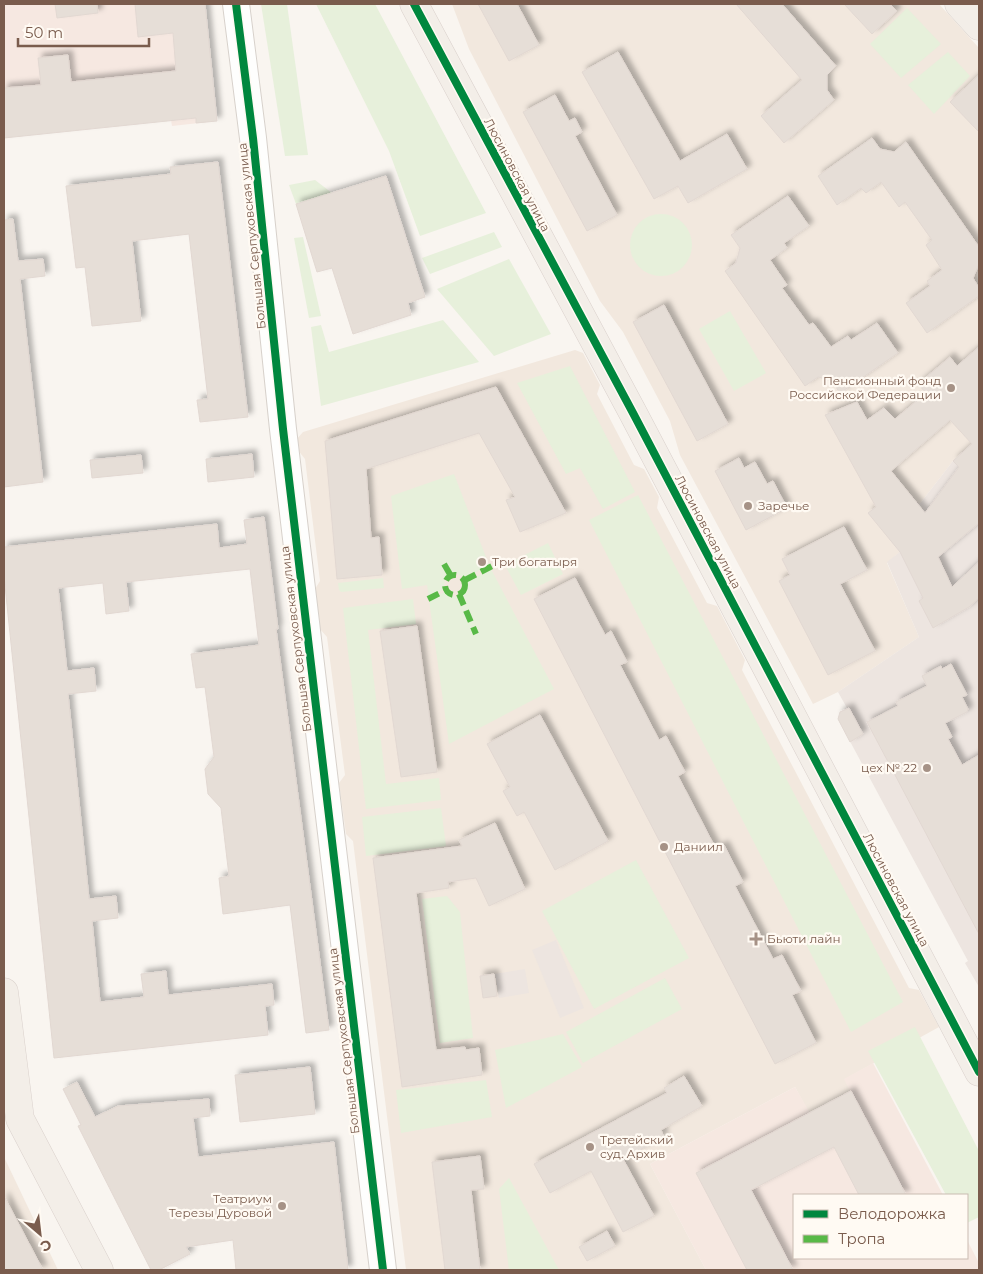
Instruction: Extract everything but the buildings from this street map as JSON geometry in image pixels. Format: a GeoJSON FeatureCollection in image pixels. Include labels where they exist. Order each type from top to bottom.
{"type":"FeatureCollection","features":[{"type":"Feature","properties":{"kind":"main road","name":"Люсиновская улица"},"geometry":{"type":"LineString","coordinates":[[414,4],[633,413],[979,1072]]}},
{"type":"Feature","properties":{"kind":"main road"},"geometry":{"type":"LineString","coordinates":[[4,992],[20,1119],[99,1270]]}},
{"type":"Feature","properties":{"kind":"street","name":"Большая Серпуховская улица"},"geometry":{"type":"LineString","coordinates":[[236,4],[253,138],[282,429],[384,1270]]}},
{"type":"Feature","properties":{"kind":"street"},"geometry":{"type":"LineString","coordinates":[[4,1092],[20,1119]]}},
{"type":"Feature","properties":{"kind":"shaded area"},"geometry":{"type":"Polygon","coordinates":[[[4,4],[205,4],[217,121],[172,126],[171,120],[4,138],[4,4]]]}},
{"type":"Feature","properties":{"kind":"shaded area"},"geometry":{"type":"Polygon","coordinates":[[[452,4],[939,4],[979,48],[979,437],[953,461],[919,505],[900,552],[887,563],[919,637],[838,692],[813,704],[680,455],[670,421],[623,332],[600,301],[469,49],[452,4]]]}},
{"type":"Feature","properties":{"kind":"shaded area"},"geometry":{"type":"Polygon","coordinates":[[[575,350],[583,353],[600,385],[597,394],[634,465],[644,469],[659,497],[657,508],[707,603],[717,606],[745,660],[742,670],[909,988],[919,990],[939,1027],[845,1079],[851,1091],[809,1113],[795,1087],[650,1164],[706,1270],[406,1270],[353,841],[346,834],[339,783],[345,775],[327,637],[320,629],[315,589],[320,581],[305,459],[297,449],[296,440],[303,432],[575,350]]]}},
{"type":"Feature","properties":{"kind":"shaded area"},"geometry":{"type":"Polygon","coordinates":[[[979,437],[979,987],[965,963],[968,961],[838,719],[840,712],[847,708],[838,692],[919,637],[887,562],[900,552],[868,513],[902,485],[919,505],[953,461],[979,437]]]}},
{"type":"Feature","properties":{"kind":"shaded area"},"geometry":{"type":"Polygon","coordinates":[[[556,940],[584,1008],[560,1018],[532,950],[556,940]]]}},
{"type":"Feature","properties":{"kind":"shaded area"},"geometry":{"type":"Polygon","coordinates":[[[525,969],[529,993],[499,998],[495,974],[525,969]]]}},
{"type":"Feature","properties":{"kind":"shaded area"},"geometry":{"type":"Polygon","coordinates":[[[873,1063],[942,1194],[793,1194],[793,1259],[968,1259],[968,1242],[979,1263],[979,1270],[706,1270],[650,1164],[795,1087],[810,1113],[850,1091],[844,1079],[873,1063]]]}},
{"type":"Feature","properties":{"kind":"shaded area"},"geometry":{"type":"Polygon","coordinates":[[[4,1157],[58,1270],[4,1270],[4,1157]]]}},
{"type":"Feature","properties":{"kind":"green space"},"geometry":{"type":"Polygon","coordinates":[[[261,4],[287,4],[308,155],[285,156],[261,4]]]}},
{"type":"Feature","properties":{"kind":"green space"},"geometry":{"type":"Polygon","coordinates":[[[316,4],[375,4],[486,213],[420,236],[389,151],[316,4]]]}},
{"type":"Feature","properties":{"kind":"green space"},"geometry":{"type":"Polygon","coordinates":[[[907,8],[941,44],[901,78],[870,44],[907,8]]]}},
{"type":"Feature","properties":{"kind":"green space"},"geometry":{"type":"Polygon","coordinates":[[[948,52],[970,76],[934,114],[908,85],[948,52]]]}},
{"type":"Feature","properties":{"kind":"green space"},"geometry":{"type":"Polygon","coordinates":[[[315,180],[332,193],[296,204],[289,185],[315,180]]]}},
{"type":"Feature","properties":{"kind":"green space"},"geometry":{"type":"Polygon","coordinates":[[[661,214],[673,216],[683,223],[690,233],[692,245],[690,257],[683,267],[673,274],[661,276],[649,274],[639,267],[632,257],[630,245],[632,233],[639,223],[649,216],[661,214]]]}},
{"type":"Feature","properties":{"kind":"green space"},"geometry":{"type":"Polygon","coordinates":[[[494,232],[502,247],[430,274],[422,258],[494,232]]]}},
{"type":"Feature","properties":{"kind":"green space"},"geometry":{"type":"Polygon","coordinates":[[[303,237],[321,316],[309,318],[294,238],[303,237]]]}},
{"type":"Feature","properties":{"kind":"green space"},"geometry":{"type":"Polygon","coordinates":[[[509,259],[551,334],[494,356],[437,289],[509,259]]]}},
{"type":"Feature","properties":{"kind":"green space"},"geometry":{"type":"Polygon","coordinates":[[[730,311],[766,373],[734,391],[699,329],[730,311]]]}},
{"type":"Feature","properties":{"kind":"green space"},"geometry":{"type":"Polygon","coordinates":[[[443,320],[479,362],[321,406],[311,327],[321,325],[329,352],[443,320]]]}},
{"type":"Feature","properties":{"kind":"green space"},"geometry":{"type":"Polygon","coordinates":[[[570,366],[635,492],[603,509],[580,468],[566,474],[517,383],[570,366]]]}},
{"type":"Feature","properties":{"kind":"green space"},"geometry":{"type":"Polygon","coordinates":[[[454,474],[489,565],[465,578],[456,573],[445,579],[444,589],[429,597],[427,585],[402,589],[391,496],[454,474]]]}},
{"type":"Feature","properties":{"kind":"green space"},"geometry":{"type":"Polygon","coordinates":[[[638,495],[903,1002],[851,1032],[589,520],[638,495]]]}},
{"type":"Feature","properties":{"kind":"green space"},"geometry":{"type":"Polygon","coordinates":[[[548,543],[563,574],[521,595],[505,565],[548,543]]]}},
{"type":"Feature","properties":{"kind":"green space"},"geometry":{"type":"Polygon","coordinates":[[[491,569],[554,689],[449,744],[429,600],[445,592],[453,596],[462,595],[465,593],[467,582],[491,569]]]}},
{"type":"Feature","properties":{"kind":"green space"},"geometry":{"type":"Polygon","coordinates":[[[383,578],[384,588],[341,592],[339,590],[338,583],[383,578]]]}},
{"type":"Feature","properties":{"kind":"green space"},"geometry":{"type":"Polygon","coordinates":[[[413,599],[416,624],[368,630],[386,784],[439,778],[441,800],[366,809],[343,608],[413,599]]]}},
{"type":"Feature","properties":{"kind":"green space"},"geometry":{"type":"Polygon","coordinates":[[[441,808],[446,846],[366,856],[362,817],[441,808]]]}},
{"type":"Feature","properties":{"kind":"green space"},"geometry":{"type":"Polygon","coordinates":[[[636,860],[689,958],[594,1009],[542,911],[636,860]]]}},
{"type":"Feature","properties":{"kind":"green space"},"geometry":{"type":"Polygon","coordinates":[[[447,896],[460,912],[473,1038],[440,1043],[422,899],[447,896]]]}},
{"type":"Feature","properties":{"kind":"green space"},"geometry":{"type":"Polygon","coordinates":[[[665,978],[682,1009],[583,1063],[566,1032],[665,978]]]}},
{"type":"Feature","properties":{"kind":"green space"},"geometry":{"type":"Polygon","coordinates":[[[915,1027],[979,1151],[979,1217],[968,1222],[968,1194],[945,1194],[868,1051],[915,1027]]]}},
{"type":"Feature","properties":{"kind":"green space"},"geometry":{"type":"Polygon","coordinates":[[[563,1034],[582,1067],[506,1108],[495,1050],[563,1034]]]}},
{"type":"Feature","properties":{"kind":"green space"},"geometry":{"type":"Polygon","coordinates":[[[486,1080],[492,1117],[401,1133],[396,1090],[486,1080]]]}},
{"type":"Feature","properties":{"kind":"green space"},"geometry":{"type":"Polygon","coordinates":[[[509,1178],[559,1270],[509,1270],[499,1189],[509,1178]]]}},
{"type":"Feature","properties":{"kind":"marked path"},"geometry":{"type":"LineString","coordinates":[[444,564],[451,576]]}},
{"type":"Feature","properties":{"kind":"marked path"},"geometry":{"type":"LineString","coordinates":[[465,580],[496,564]]}},
{"type":"Feature","properties":{"kind":"marked path"},"geometry":{"type":"LineString","coordinates":[[455,575],[462,578],[465,585],[462,592],[455,595],[448,592],[445,585],[448,578],[455,575]]}},
{"type":"Feature","properties":{"kind":"marked path"},"geometry":{"type":"LineString","coordinates":[[428,599],[446,590]]}},
{"type":"Feature","properties":{"kind":"marked path"},"geometry":{"type":"LineString","coordinates":[[459,594],[476,634]]}},
{"type":"Feature","properties":{"kind":"cycle path"},"geometry":{"type":"LineString","coordinates":[[236,4],[253,138],[283,429],[383,1270]]}},
{"type":"Feature","properties":{"kind":"cycle path"},"geometry":{"type":"LineString","coordinates":[[414,4],[633,413],[979,1072]]}},
{"type":"Feature","properties":{"kind":"place","name":"Пенсионный фонд Российской Федерации"},"geometry":{"type":"Point","coordinates":[951,388]}},
{"type":"Feature","properties":{"kind":"place","name":"Заречье"},"geometry":{"type":"Point","coordinates":[748,506]}},
{"type":"Feature","properties":{"kind":"place","name":"Три богатыря"},"geometry":{"type":"Point","coordinates":[482,562]}},
{"type":"Feature","properties":{"kind":"place","name":"цех № 22"},"geometry":{"type":"Point","coordinates":[927,768]}},
{"type":"Feature","properties":{"kind":"place","name":"Даниил"},"geometry":{"type":"Point","coordinates":[664,847]}},
{"type":"Feature","properties":{"kind":"place","name":"Бьюти лайн"},"geometry":{"type":"Point","coordinates":[756,939]}},
{"type":"Feature","properties":{"kind":"place","name":"Третейский суд. Архив"},"geometry":{"type":"Point","coordinates":[590,1147]}},
{"type":"Feature","properties":{"kind":"place","name":"Театриум Терезы Дуровой"},"geometry":{"type":"Point","coordinates":[282,1206]}}]}
